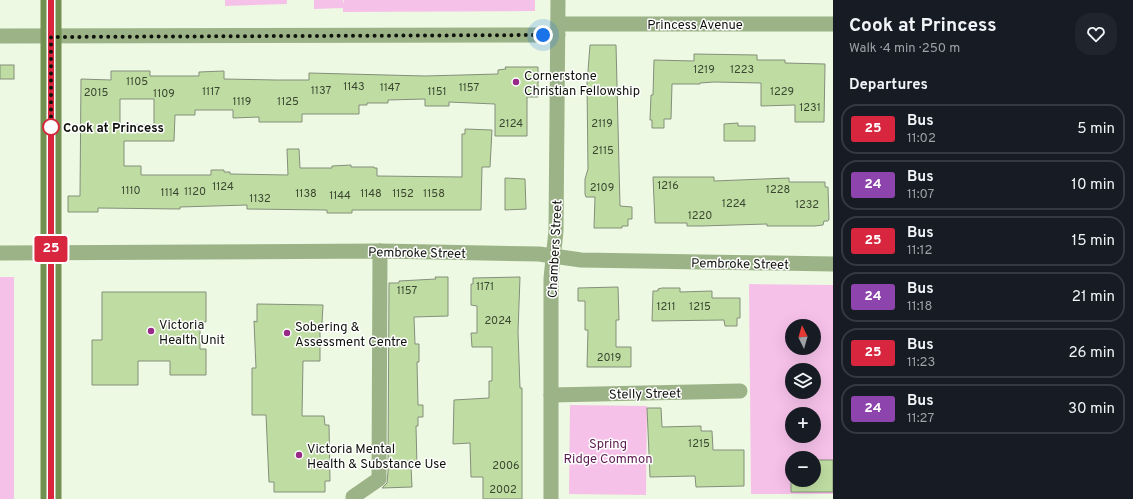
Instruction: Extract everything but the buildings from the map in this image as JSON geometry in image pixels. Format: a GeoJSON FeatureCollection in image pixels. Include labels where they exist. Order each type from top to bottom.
{"type":"FeatureCollection","features":[{"type":"Feature","properties":{"kind":"main road"},"geometry":{"type":"LineString","coordinates":[[51,0],[51,499]]}},
{"type":"Feature","properties":{"kind":"street","name":"Chambers Street"},"geometry":{"type":"LineString","coordinates":[[551,499],[551,278],[554,256],[558,0]]}},
{"type":"Feature","properties":{"kind":"street","name":"Princess Avenue"},"geometry":{"type":"LineString","coordinates":[[0,36],[51,37],[558,30],[833,24]]}},
{"type":"Feature","properties":{"kind":"street","name":"Pembroke Street"},"geometry":{"type":"LineString","coordinates":[[0,253],[380,251],[539,254],[580,260],[833,264]]}},
{"type":"Feature","properties":{"kind":"street"},"geometry":{"type":"LineString","coordinates":[[353,496],[379,479],[380,251]]}},
{"type":"Feature","properties":{"kind":"street","name":"Stelly Street"},"geometry":{"type":"LineString","coordinates":[[551,395],[740,391]]}},
{"type":"Feature","properties":{"kind":"green space"},"geometry":{"type":"Polygon","coordinates":[[[225,0],[287,0],[287,4],[225,6],[225,0]]]}},
{"type":"Feature","properties":{"kind":"green space"},"geometry":{"type":"Polygon","coordinates":[[[314,0],[343,0],[343,4],[344,0],[535,0],[535,11],[343,12],[343,8],[314,9],[314,0]]]}},
{"type":"Feature","properties":{"kind":"green space"},"geometry":{"type":"Polygon","coordinates":[[[0,277],[14,277],[14,499],[0,499],[0,277]]]}},
{"type":"Feature","properties":{"kind":"green space"},"geometry":{"type":"Polygon","coordinates":[[[749,284],[833,285],[833,494],[751,494],[749,284]]]}},
{"type":"Feature","properties":{"kind":"green space","name":"Spring Ridge Common"},"geometry":{"type":"Polygon","coordinates":[[[570,405],[647,406],[646,495],[569,494],[570,405]]]}},
{"type":"Feature","properties":{"kind":"bus line","name":"25"},"geometry":{"type":"LineString","coordinates":[[51,0],[51,499]]}},
{"type":"Feature","properties":{"kind":"place","name":"Cornerstone Christian Fellowship"},"geometry":{"type":"Point","coordinates":[516,82]}},
{"type":"Feature","properties":{"kind":"place","name":"Cook at Princess"},"geometry":{"type":"Point","coordinates":[51,127]}},
{"type":"Feature","properties":{"kind":"place","name":"Victoria Health Unit"},"geometry":{"type":"Point","coordinates":[151,331]}},
{"type":"Feature","properties":{"kind":"place","name":"Sobering & Assessment Centre"},"geometry":{"type":"Point","coordinates":[287,333]}},
{"type":"Feature","properties":{"kind":"place","name":"Victoria Mental Health & Substance Use"},"geometry":{"type":"Point","coordinates":[299,455]}},
{"type":"Feature","properties":{"kind":"route"},"geometry":{"type":"LineString","coordinates":[[51,127],[51,129],[51,37],[543,35]]}}]}
